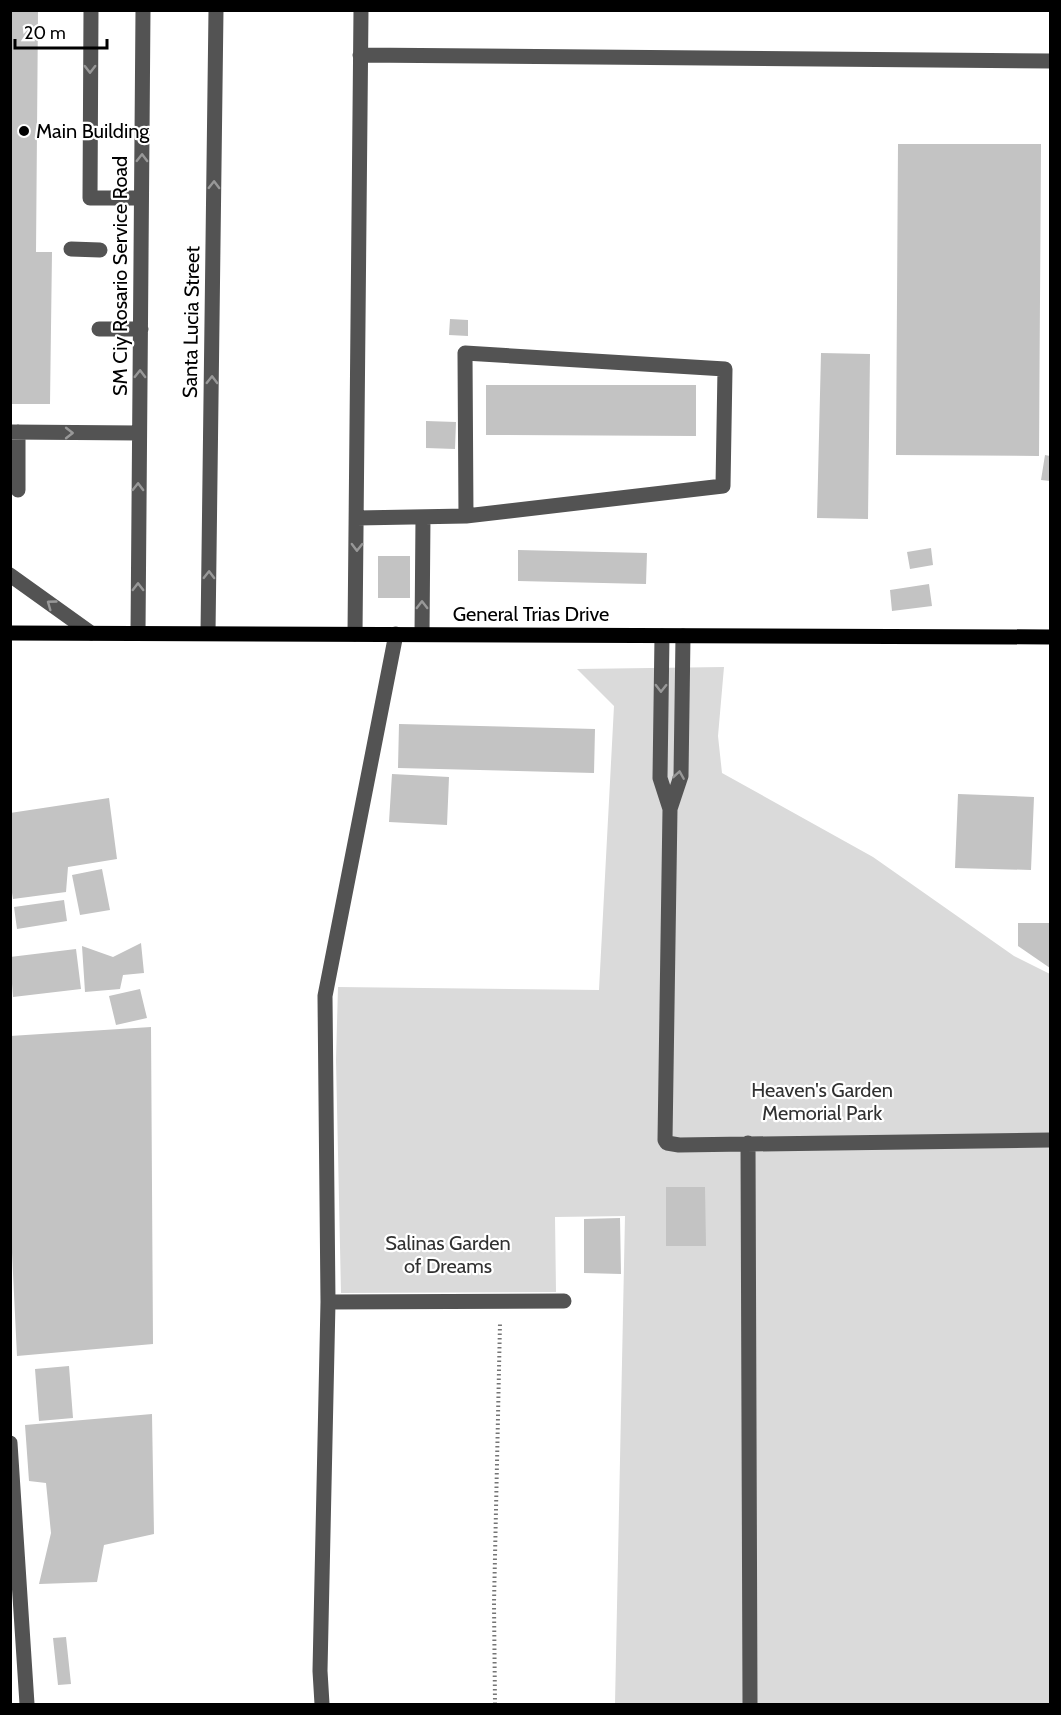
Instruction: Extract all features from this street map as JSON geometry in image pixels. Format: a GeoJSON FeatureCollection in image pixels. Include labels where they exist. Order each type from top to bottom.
{"type":"FeatureCollection","features":[{"type":"Feature","properties":{"kind":"main road","name":"General Trias Drive"},"geometry":{"type":"LineString","coordinates":[[10,633],[1050,638]]}},
{"type":"Feature","properties":{"kind":"street"},"geometry":{"type":"LineString","coordinates":[[91,10],[90,198],[141,198]]}},
{"type":"Feature","properties":{"kind":"street","name":"SM Ciy Rosario Service Road"},"geometry":{"type":"LineString","coordinates":[[138,633],[143,10]]}},
{"type":"Feature","properties":{"kind":"street","name":"Santa Lucia Street"},"geometry":{"type":"LineString","coordinates":[[208,633],[216,10]]}},
{"type":"Feature","properties":{"kind":"street"},"geometry":{"type":"LineString","coordinates":[[356,634],[361,10]]}},
{"type":"Feature","properties":{"kind":"street"},"geometry":{"type":"LineString","coordinates":[[360,55],[1050,61]]}},
{"type":"Feature","properties":{"kind":"street"},"geometry":{"type":"LineString","coordinates":[[71,249],[100,250]]}},
{"type":"Feature","properties":{"kind":"street"},"geometry":{"type":"LineString","coordinates":[[99,329],[141,329]]}},
{"type":"Feature","properties":{"kind":"street"},"geometry":{"type":"LineString","coordinates":[[357,518],[466,516],[723,486],[725,369],[465,353],[466,516]]}},
{"type":"Feature","properties":{"kind":"street"},"geometry":{"type":"LineString","coordinates":[[18,490],[14,432],[140,433]]}},
{"type":"Feature","properties":{"kind":"street"},"geometry":{"type":"LineString","coordinates":[[422,634],[423,517]]}},
{"type":"Feature","properties":{"kind":"street"},"geometry":{"type":"LineString","coordinates":[[10,575],[91,633]]}},
{"type":"Feature","properties":{"kind":"street"},"geometry":{"type":"LineString","coordinates":[[322,1704],[320,1671],[328,1302],[325,996],[396,634]]}},
{"type":"Feature","properties":{"kind":"street"},"geometry":{"type":"LineString","coordinates":[[662,636],[660,777],[670,809]]}},
{"type":"Feature","properties":{"kind":"street"},"geometry":{"type":"LineString","coordinates":[[683,636],[681,776],[670,809],[665,1140],[670,1145],[1050,1140]]}},
{"type":"Feature","properties":{"kind":"street"},"geometry":{"type":"LineString","coordinates":[[748,1143],[750,1704]]}},
{"type":"Feature","properties":{"kind":"street"},"geometry":{"type":"LineString","coordinates":[[328,1302],[564,1301]]}},
{"type":"Feature","properties":{"kind":"street"},"geometry":{"type":"LineString","coordinates":[[10,1443],[27,1704]]}},
{"type":"Feature","properties":{"kind":"path"},"geometry":{"type":"LineString","coordinates":[[495,1704],[494,1603],[501,1301]]}},
{"type":"Feature","properties":{"kind":"green space","name":"Heaven's Garden Memorial Park"},"geometry":{"type":"Polygon","coordinates":[[[724,667],[718,736],[722,773],[873,857],[1014,956],[1050,974],[1050,1704],[615,1704],[625,1216],[555,1217],[556,1292],[341,1293],[336,1060],[338,987],[599,990],[614,706],[577,669],[724,667]]]}},
{"type":"Feature","properties":{"kind":"building","name":"Main Building"},"geometry":{"type":"Polygon","coordinates":[[[10,10],[38,10],[36,252],[52,252],[50,404],[10,404],[10,10]]]}},
{"type":"Feature","properties":{"kind":"building"},"geometry":{"type":"Polygon","coordinates":[[[898,144],[1041,144],[1039,456],[896,455],[898,144]]]}},
{"type":"Feature","properties":{"kind":"building"},"geometry":{"type":"Polygon","coordinates":[[[450,319],[468,320],[468,336],[449,335],[450,319]]]}},
{"type":"Feature","properties":{"kind":"building"},"geometry":{"type":"Polygon","coordinates":[[[821,353],[870,354],[868,519],[817,518],[821,353]]]}},
{"type":"Feature","properties":{"kind":"building"},"geometry":{"type":"Polygon","coordinates":[[[486,385],[696,385],[696,436],[486,435],[486,385]]]}},
{"type":"Feature","properties":{"kind":"building"},"geometry":{"type":"Polygon","coordinates":[[[426,421],[456,422],[455,449],[426,448],[426,421]]]}},
{"type":"Feature","properties":{"kind":"building"},"geometry":{"type":"Polygon","coordinates":[[[1045,455],[1050,456],[1050,481],[1041,480],[1045,455]]]}},
{"type":"Feature","properties":{"kind":"building"},"geometry":{"type":"Polygon","coordinates":[[[931,548],[933,565],[910,569],[907,552],[931,548]]]}},
{"type":"Feature","properties":{"kind":"building"},"geometry":{"type":"Polygon","coordinates":[[[518,550],[647,553],[646,584],[518,581],[518,550]]]}},
{"type":"Feature","properties":{"kind":"building"},"geometry":{"type":"Polygon","coordinates":[[[378,556],[410,556],[410,598],[378,598],[378,556]]]}},
{"type":"Feature","properties":{"kind":"building"},"geometry":{"type":"Polygon","coordinates":[[[929,584],[932,606],[892,611],[890,590],[929,584]]]}},
{"type":"Feature","properties":{"kind":"building"},"geometry":{"type":"Polygon","coordinates":[[[399,724],[595,729],[594,773],[398,768],[399,724]]]}},
{"type":"Feature","properties":{"kind":"building"},"geometry":{"type":"Polygon","coordinates":[[[392,774],[449,777],[447,825],[389,822],[392,774]]]}},
{"type":"Feature","properties":{"kind":"building"},"geometry":{"type":"Polygon","coordinates":[[[958,794],[1034,797],[1031,870],[955,868],[958,794]]]}},
{"type":"Feature","properties":{"kind":"building"},"geometry":{"type":"Polygon","coordinates":[[[109,798],[117,859],[68,867],[66,892],[13,899],[10,880],[10,813],[109,798]]]}},
{"type":"Feature","properties":{"kind":"building"},"geometry":{"type":"Polygon","coordinates":[[[102,869],[110,910],[80,915],[72,875],[102,869]]]}},
{"type":"Feature","properties":{"kind":"building"},"geometry":{"type":"Polygon","coordinates":[[[64,900],[67,921],[17,929],[14,907],[64,900]]]}},
{"type":"Feature","properties":{"kind":"building"},"geometry":{"type":"Polygon","coordinates":[[[1018,923],[1050,923],[1050,968],[1018,946],[1018,923]]]}},
{"type":"Feature","properties":{"kind":"building"},"geometry":{"type":"Polygon","coordinates":[[[141,943],[144,973],[123,975],[120,989],[85,992],[82,946],[113,957],[141,943]]]}},
{"type":"Feature","properties":{"kind":"building"},"geometry":{"type":"Polygon","coordinates":[[[76,949],[81,989],[13,997],[10,957],[76,949]]]}},
{"type":"Feature","properties":{"kind":"building"},"geometry":{"type":"Polygon","coordinates":[[[140,989],[147,1018],[116,1025],[109,996],[140,989]]]}},
{"type":"Feature","properties":{"kind":"building"},"geometry":{"type":"Polygon","coordinates":[[[151,1027],[153,1344],[17,1356],[10,1211],[10,1036],[151,1027]]]}},
{"type":"Feature","properties":{"kind":"building"},"geometry":{"type":"Polygon","coordinates":[[[666,1187],[705,1187],[706,1246],[666,1246],[666,1187]]]}},
{"type":"Feature","properties":{"kind":"building"},"geometry":{"type":"Polygon","coordinates":[[[620,1218],[621,1274],[584,1273],[584,1219],[620,1218]]]}},
{"type":"Feature","properties":{"kind":"building"},"geometry":{"type":"Polygon","coordinates":[[[69,1366],[73,1418],[39,1421],[35,1369],[69,1366]]]}},
{"type":"Feature","properties":{"kind":"building"},"geometry":{"type":"Polygon","coordinates":[[[152,1414],[154,1534],[104,1545],[97,1582],[39,1584],[51,1533],[46,1483],[29,1481],[25,1425],[152,1414]]]}},
{"type":"Feature","properties":{"kind":"building"},"geometry":{"type":"Polygon","coordinates":[[[66,1637],[71,1684],[58,1685],[53,1638],[66,1637]]]}},
{"type":"Feature","properties":{"kind":"place","name":"Main Building"},"geometry":{"type":"Point","coordinates":[24,131]}},
{"type":"Feature","properties":{"kind":"park label","name":"Salinas Garden of Dreams"},"geometry":{"type":"Point","coordinates":[448,1254]}}]}
